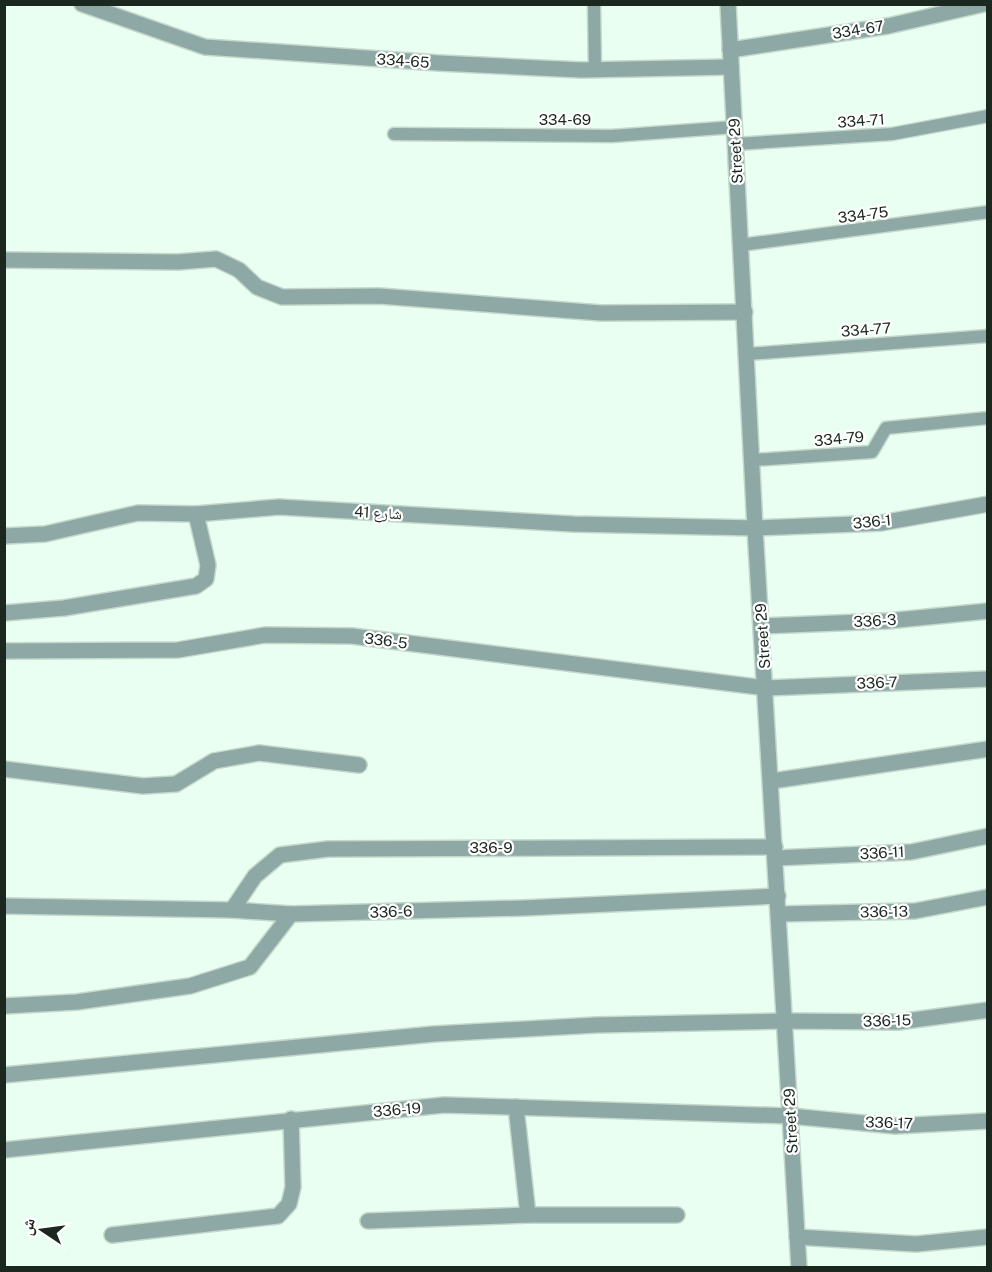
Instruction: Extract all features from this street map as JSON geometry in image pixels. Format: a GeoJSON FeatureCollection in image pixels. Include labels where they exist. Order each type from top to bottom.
{"type":"FeatureCollection","features":[{"type":"Feature","properties":{"kind":"street","name":"334-65"},"geometry":{"type":"LineString","coordinates":[[82,4],[205,46],[439,63],[595,69],[731,67]]}},
{"type":"Feature","properties":{"kind":"street","name":"Street 29"},"geometry":{"type":"LineString","coordinates":[[728,4],[748,354],[755,528],[799,1268]]}},
{"type":"Feature","properties":{"kind":"street","name":"334-67"},"geometry":{"type":"LineString","coordinates":[[730,50],[888,26],[984,4]]}},
{"type":"Feature","properties":{"kind":"street"},"geometry":{"type":"LineString","coordinates":[[4,260],[216,259],[239,270],[257,287],[282,297],[380,296],[601,313],[745,312]]}},
{"type":"Feature","properties":{"kind":"street","name":"336-1"},"geometry":{"type":"LineString","coordinates":[[755,528],[881,523],[987,504]]}},
{"type":"Feature","properties":{"kind":"street","name":"شارع 41"},"geometry":{"type":"LineString","coordinates":[[4,536],[45,534],[138,513],[196,514],[279,507],[573,524],[755,528]]}},
{"type":"Feature","properties":{"kind":"street"},"geometry":{"type":"LineString","coordinates":[[4,613],[64,608],[196,586],[206,579],[208,565],[196,514]]}},
{"type":"Feature","properties":{"kind":"street","name":"336-3"},"geometry":{"type":"LineString","coordinates":[[762,626],[887,621],[987,610]]}},
{"type":"Feature","properties":{"kind":"street","name":"336-5"},"geometry":{"type":"LineString","coordinates":[[4,651],[178,650],[265,635],[352,636],[766,688]]}},
{"type":"Feature","properties":{"kind":"street","name":"336-7"},"geometry":{"type":"LineString","coordinates":[[766,688],[987,679]]}},
{"type":"Feature","properties":{"kind":"street"},"geometry":{"type":"LineString","coordinates":[[771,781],[987,749]]}},
{"type":"Feature","properties":{"kind":"street"},"geometry":{"type":"LineString","coordinates":[[4,769],[143,786],[176,784],[214,761],[259,753],[359,765]]}},
{"type":"Feature","properties":{"kind":"street","name":"336-11"},"geometry":{"type":"LineString","coordinates":[[776,852],[911,852],[987,836]]}},
{"type":"Feature","properties":{"kind":"street","name":"336-9"},"geometry":{"type":"LineString","coordinates":[[232,910],[255,876],[280,855],[328,849],[776,852]]}},
{"type":"Feature","properties":{"kind":"street","name":"336-6"},"geometry":{"type":"LineString","coordinates":[[4,906],[232,910],[291,914],[524,908],[778,896]]}},
{"type":"Feature","properties":{"kind":"street","name":"336-13"},"geometry":{"type":"LineString","coordinates":[[779,914],[915,911],[987,897]]}},
{"type":"Feature","properties":{"kind":"street"},"geometry":{"type":"LineString","coordinates":[[4,1006],[77,1002],[190,986],[250,967],[291,914]]}},
{"type":"Feature","properties":{"kind":"street","name":"336-15"},"geometry":{"type":"LineString","coordinates":[[4,1075],[434,1034],[597,1025],[785,1021],[898,1022],[987,1010]]}},
{"type":"Feature","properties":{"kind":"street","name":"336-19"},"geometry":{"type":"LineString","coordinates":[[4,1150],[291,1119],[444,1106],[790,1116]]}},
{"type":"Feature","properties":{"kind":"street"},"geometry":{"type":"LineString","coordinates":[[516,1107],[528,1215]]}},
{"type":"Feature","properties":{"kind":"street","name":"336-17"},"geometry":{"type":"LineString","coordinates":[[790,1116],[895,1126],[987,1121]]}},
{"type":"Feature","properties":{"kind":"street"},"geometry":{"type":"LineString","coordinates":[[112,1235],[278,1216],[289,1204],[293,1188],[291,1119]]}},
{"type":"Feature","properties":{"kind":"street"},"geometry":{"type":"LineString","coordinates":[[368,1221],[528,1215],[677,1215]]}},
{"type":"Feature","properties":{"kind":"street"},"geometry":{"type":"LineString","coordinates":[[797,1237],[915,1244],[987,1237]]}},
{"type":"Feature","properties":{"kind":"lane"},"geometry":{"type":"LineString","coordinates":[[594,4],[595,69]]}},
{"type":"Feature","properties":{"kind":"lane","name":"334-71"},"geometry":{"type":"LineString","coordinates":[[736,144],[892,134],[987,116]]}},
{"type":"Feature","properties":{"kind":"lane","name":"334-69"},"geometry":{"type":"LineString","coordinates":[[394,134],[612,136],[735,127]]}},
{"type":"Feature","properties":{"kind":"lane","name":"334-75"},"geometry":{"type":"LineString","coordinates":[[741,245],[987,212]]}},
{"type":"Feature","properties":{"kind":"lane","name":"334-77"},"geometry":{"type":"LineString","coordinates":[[748,354],[987,336]]}},
{"type":"Feature","properties":{"kind":"lane","name":"334-79"},"geometry":{"type":"LineString","coordinates":[[753,460],[872,452],[886,428],[987,418]]}}]}
